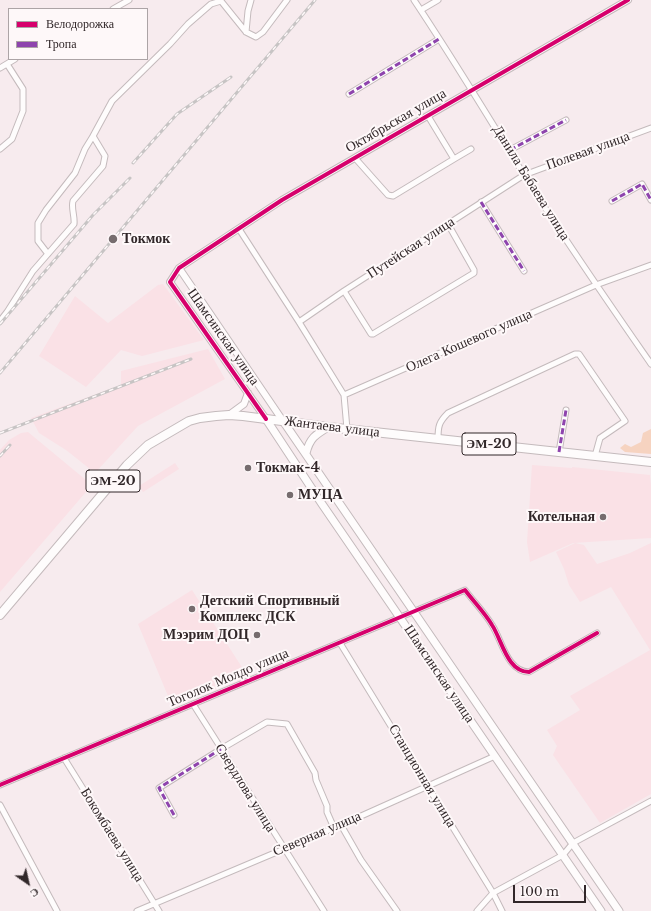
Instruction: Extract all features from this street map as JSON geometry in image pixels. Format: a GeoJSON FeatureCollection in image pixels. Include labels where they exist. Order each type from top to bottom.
{"type":"FeatureCollection","features":[{"type":"Feature","properties":{"kind":"main road","name":"Жантаева улица"},"geometry":{"type":"LineString","coordinates":[[0,615],[121,472],[148,445],[189,421],[200,418],[230,415],[651,462]]}},
{"type":"Feature","properties":{"kind":"main road","name":"Шамсинская улица"},"geometry":{"type":"LineString","coordinates":[[266,419],[322,504],[601,911]]}},
{"type":"Feature","properties":{"kind":"main road","name":"Шамсинская улица"},"geometry":{"type":"LineString","coordinates":[[283,421],[619,911]]}},
{"type":"Feature","properties":{"kind":"main road"},"geometry":{"type":"LineString","coordinates":[[306,453],[313,437],[328,427]]}},
{"type":"Feature","properties":{"kind":"street"},"geometry":{"type":"LineString","coordinates":[[115,8],[129,0]]}},
{"type":"Feature","properties":{"kind":"street"},"geometry":{"type":"LineString","coordinates":[[246,32],[248,11],[251,0]]}},
{"type":"Feature","properties":{"kind":"street"},"geometry":{"type":"LineString","coordinates":[[48,254],[38,240],[38,223],[46,210],[75,173],[85,149],[112,101],[170,44],[188,24],[211,4],[221,1],[246,32],[256,37],[263,32],[287,0]]}},
{"type":"Feature","properties":{"kind":"street","name":"Данила Бабаева улица"},"geometry":{"type":"LineString","coordinates":[[414,0],[473,90],[524,175],[595,286],[651,364]]}},
{"type":"Feature","properties":{"kind":"street"},"geometry":{"type":"LineString","coordinates":[[421,10],[438,0]]}},
{"type":"Feature","properties":{"kind":"street","name":"Октябрьская улица"},"geometry":{"type":"LineString","coordinates":[[179,268],[282,200],[628,0]]}},
{"type":"Feature","properties":{"kind":"street"},"geometry":{"type":"LineString","coordinates":[[349,94],[439,39]]}},
{"type":"Feature","properties":{"kind":"street"},"geometry":{"type":"LineString","coordinates":[[0,68],[13,60]]}},
{"type":"Feature","properties":{"kind":"street"},"geometry":{"type":"LineString","coordinates":[[0,149],[12,139],[23,111],[23,89],[7,64]]}},
{"type":"Feature","properties":{"kind":"street"},"geometry":{"type":"LineString","coordinates":[[428,116],[454,159]]}},
{"type":"Feature","properties":{"kind":"street"},"geometry":{"type":"LineString","coordinates":[[510,150],[566,120]]}},
{"type":"Feature","properties":{"kind":"street","name":"Полевая улица"},"geometry":{"type":"LineString","coordinates":[[524,175],[651,128]]}},
{"type":"Feature","properties":{"kind":"street"},"geometry":{"type":"LineString","coordinates":[[0,321],[33,271],[74,224],[75,216],[72,208],[73,201],[103,166],[105,156],[92,136]]}},
{"type":"Feature","properties":{"kind":"street"},"geometry":{"type":"LineString","coordinates":[[355,158],[388,195],[394,196],[471,149]]}},
{"type":"Feature","properties":{"kind":"street","name":"Путейская улица"},"geometry":{"type":"LineString","coordinates":[[299,322],[344,291],[524,175]]}},
{"type":"Feature","properties":{"kind":"street"},"geometry":{"type":"LineString","coordinates":[[612,202],[642,184],[651,200]]}},
{"type":"Feature","properties":{"kind":"street"},"geometry":{"type":"LineString","coordinates":[[481,202],[524,271]]}},
{"type":"Feature","properties":{"kind":"street"},"geometry":{"type":"LineString","coordinates":[[344,291],[371,334],[373,334],[474,273],[474,270],[448,224]]}},
{"type":"Feature","properties":{"kind":"street"},"geometry":{"type":"LineString","coordinates":[[240,229],[344,395],[347,429]]}},
{"type":"Feature","properties":{"kind":"street","name":"Олега Кошевого улица"},"geometry":{"type":"LineString","coordinates":[[344,395],[595,286],[651,265]]}},
{"type":"Feature","properties":{"kind":"street","name":"Шамсинская улица"},"geometry":{"type":"LineString","coordinates":[[266,419],[170,282],[179,268],[283,421]]}},
{"type":"Feature","properties":{"kind":"street"},"geometry":{"type":"LineString","coordinates":[[438,439],[438,427],[441,420],[448,413],[575,354],[579,354],[625,421],[600,438],[595,456]]}},
{"type":"Feature","properties":{"kind":"street"},"geometry":{"type":"LineString","coordinates":[[230,415],[244,404],[248,393]]}},
{"type":"Feature","properties":{"kind":"street"},"geometry":{"type":"LineString","coordinates":[[559,452],[566,410]]}},
{"type":"Feature","properties":{"kind":"street","name":"Тоголок Молдо улица"},"geometry":{"type":"LineString","coordinates":[[0,785],[465,590],[492,626],[512,664],[523,672],[529,672],[598,633]]}},
{"type":"Feature","properties":{"kind":"street","name":"Станционная улица"},"geometry":{"type":"LineString","coordinates":[[340,643],[493,893],[502,911]]}},
{"type":"Feature","properties":{"kind":"street","name":"Свердлова улица"},"geometry":{"type":"LineString","coordinates":[[193,704],[324,911]]}},
{"type":"Feature","properties":{"kind":"street"},"geometry":{"type":"LineString","coordinates":[[174,815],[159,788],[221,749],[268,722],[287,724],[315,774],[327,806],[327,812],[334,828]]}},
{"type":"Feature","properties":{"kind":"street","name":"Северная улица"},"geometry":{"type":"LineString","coordinates":[[137,911],[341,825],[495,756]]}},
{"type":"Feature","properties":{"kind":"street","name":"Бокомбаева улица"},"geometry":{"type":"LineString","coordinates":[[64,758],[160,911]]}},
{"type":"Feature","properties":{"kind":"street"},"geometry":{"type":"LineString","coordinates":[[477,911],[493,893],[563,855],[573,843],[651,801]]}},
{"type":"Feature","properties":{"kind":"street"},"geometry":{"type":"LineString","coordinates":[[0,804],[57,911]]}},
{"type":"Feature","properties":{"kind":"street"},"geometry":{"type":"LineString","coordinates":[[341,825],[361,860],[398,911]]}},
{"type":"Feature","properties":{"kind":"shaded area"},"geometry":{"type":"Polygon","coordinates":[[[163,284],[204,340],[142,356],[121,350],[86,387],[39,356],[75,296],[108,323],[158,285],[163,284]]]}},
{"type":"Feature","properties":{"kind":"shaded area"},"geometry":{"type":"Polygon","coordinates":[[[208,349],[225,379],[138,426],[95,473],[66,450],[39,433],[31,418],[121,385],[121,371],[208,349]]]}},
{"type":"Feature","properties":{"kind":"shaded area"},"geometry":{"type":"Polygon","coordinates":[[[651,429],[651,454],[625,452],[620,448],[625,444],[631,447],[641,442],[643,433],[651,429]]]}},
{"type":"Feature","properties":{"kind":"shaded area"},"geometry":{"type":"Polygon","coordinates":[[[28,432],[92,485],[0,592],[0,450],[9,440],[21,433],[28,432]]]}},
{"type":"Feature","properties":{"kind":"shaded area"},"geometry":{"type":"Polygon","coordinates":[[[175,463],[179,469],[143,492],[139,486],[175,463]]]}},
{"type":"Feature","properties":{"kind":"shaded area","name":"Котельная"},"geometry":{"type":"Polygon","coordinates":[[[532,465],[572,467],[650,475],[651,538],[573,543],[530,562],[527,542],[532,465]]]}},
{"type":"Feature","properties":{"kind":"shaded area"},"geometry":{"type":"Polygon","coordinates":[[[575,543],[584,545],[597,564],[630,553],[651,543],[651,794],[600,823],[553,755],[557,746],[547,730],[580,710],[570,696],[650,650],[611,587],[580,602],[569,585],[564,569],[556,552],[575,543]]]}},
{"type":"Feature","properties":{"kind":"shaded area"},"geometry":{"type":"Polygon","coordinates":[[[192,590],[247,675],[173,708],[138,624],[192,590]]]}},
{"type":"Feature","properties":{"kind":"railway"},"geometry":{"type":"LineString","coordinates":[[0,373],[315,0]]}},
{"type":"Feature","properties":{"kind":"railway"},"geometry":{"type":"LineString","coordinates":[[133,163],[177,114],[231,77]]}},
{"type":"Feature","properties":{"kind":"railway"},"geometry":{"type":"LineString","coordinates":[[0,324],[93,215],[130,178]]}},
{"type":"Feature","properties":{"kind":"railway"},"geometry":{"type":"LineString","coordinates":[[0,433],[191,359]]}},
{"type":"Feature","properties":{"kind":"railway"},"geometry":{"type":"LineString","coordinates":[[0,456],[10,445]]}},
{"type":"Feature","properties":{"kind":"marked path"},"geometry":{"type":"LineString","coordinates":[[349,94],[439,39]]}},
{"type":"Feature","properties":{"kind":"marked path"},"geometry":{"type":"LineString","coordinates":[[510,150],[566,120]]}},
{"type":"Feature","properties":{"kind":"marked path"},"geometry":{"type":"LineString","coordinates":[[612,201],[642,184],[651,200]]}},
{"type":"Feature","properties":{"kind":"marked path"},"geometry":{"type":"LineString","coordinates":[[481,202],[524,271]]}},
{"type":"Feature","properties":{"kind":"marked path"},"geometry":{"type":"LineString","coordinates":[[559,452],[566,410]]}},
{"type":"Feature","properties":{"kind":"marked path"},"geometry":{"type":"LineString","coordinates":[[174,815],[159,788],[221,749]]}},
{"type":"Feature","properties":{"kind":"cycle path"},"geometry":{"type":"LineString","coordinates":[[266,419],[170,282],[179,268],[282,200],[628,0]]}},
{"type":"Feature","properties":{"kind":"cycle path"},"geometry":{"type":"LineString","coordinates":[[0,785],[465,590],[496,631],[510,661],[515,667],[522,671],[529,672],[597,633]]}},
{"type":"Feature","properties":{"kind":"place","name":"Токмок"},"geometry":{"type":"Point","coordinates":[113,239]}},
{"type":"Feature","properties":{"kind":"place","name":"Токмак-4"},"geometry":{"type":"Point","coordinates":[248,468]}},
{"type":"Feature","properties":{"kind":"place","name":"МУЦА"},"geometry":{"type":"Point","coordinates":[290,495]}},
{"type":"Feature","properties":{"kind":"place","name":"Котельная"},"geometry":{"type":"Point","coordinates":[603,517]}},
{"type":"Feature","properties":{"kind":"place","name":"Детский Спортивный Комплекс ДСК"},"geometry":{"type":"Point","coordinates":[192,609]}},
{"type":"Feature","properties":{"kind":"place","name":"Мээрим ДОЦ"},"geometry":{"type":"Point","coordinates":[257,635]}}]}
